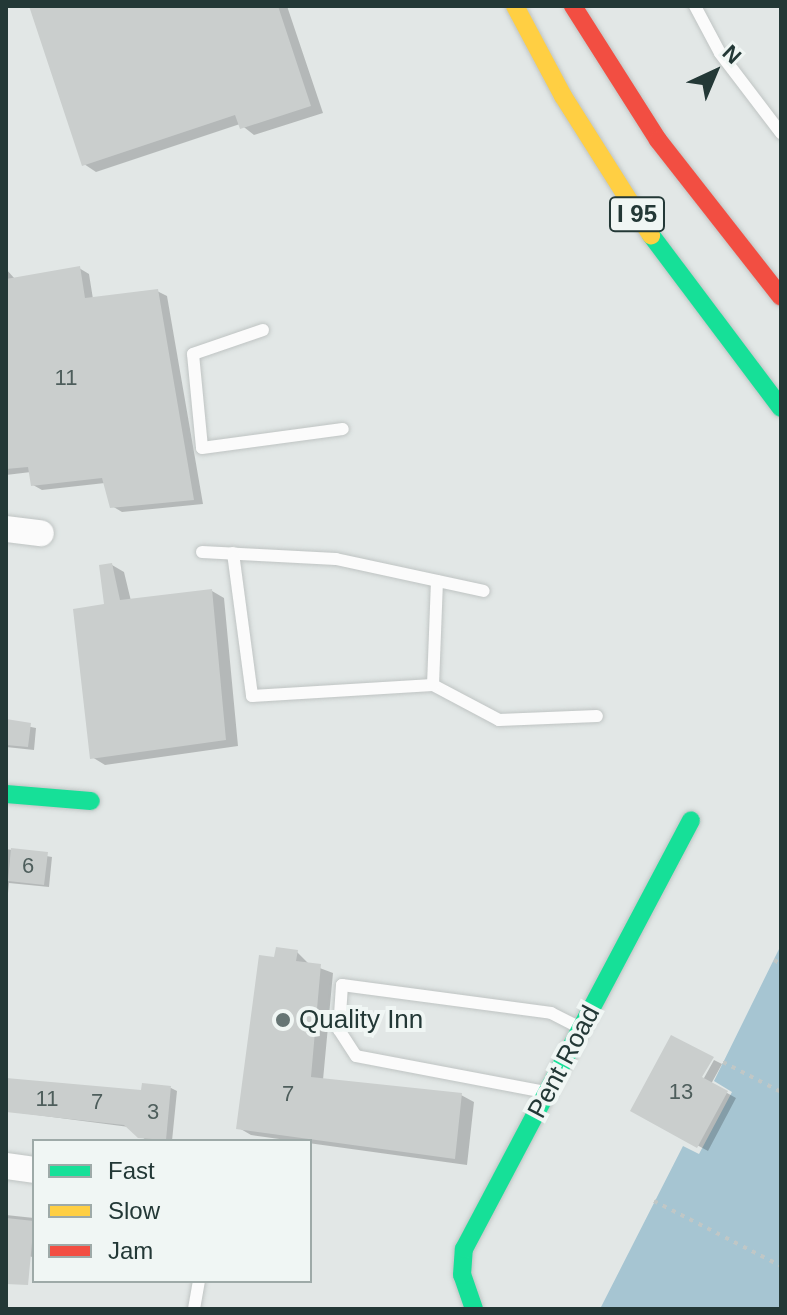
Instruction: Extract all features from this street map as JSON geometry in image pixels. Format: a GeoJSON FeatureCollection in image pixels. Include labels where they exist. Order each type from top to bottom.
{"type":"FeatureCollection","features":[{"type":"Feature","properties":{"kind":"main road","name":"I 95"},"geometry":{"type":"LineString","coordinates":[[515,6],[563,96],[655,242],[781,408]]}},
{"type":"Feature","properties":{"kind":"main road","name":"I 95"},"geometry":{"type":"LineString","coordinates":[[573,6],[658,140],[781,297]]}},
{"type":"Feature","properties":{"kind":"main road"},"geometry":{"type":"LineString","coordinates":[[6,794],[91,801]]}},
{"type":"Feature","properties":{"kind":"main road","name":"Pent Road"},"geometry":{"type":"LineString","coordinates":[[474,1309],[462,1275],[464,1249],[691,820]]}},
{"type":"Feature","properties":{"kind":"street"},"geometry":{"type":"LineString","coordinates":[[6,529],[41,533]]}},
{"type":"Feature","properties":{"kind":"street"},"geometry":{"type":"LineString","coordinates":[[6,1166],[32,1170]]}},
{"type":"Feature","properties":{"kind":"lane"},"geometry":{"type":"LineString","coordinates":[[695,6],[720,53],[781,133]]}},
{"type":"Feature","properties":{"kind":"lane"},"geometry":{"type":"LineString","coordinates":[[263,330],[193,354],[202,448],[343,429]]}},
{"type":"Feature","properties":{"kind":"lane"},"geometry":{"type":"LineString","coordinates":[[202,552],[336,559],[484,591]]}},
{"type":"Feature","properties":{"kind":"lane"},"geometry":{"type":"LineString","coordinates":[[233,553],[252,696],[433,685],[499,720],[597,716]]}},
{"type":"Feature","properties":{"kind":"lane"},"geometry":{"type":"LineString","coordinates":[[433,685],[437,581]]}},
{"type":"Feature","properties":{"kind":"lane"},"geometry":{"type":"LineString","coordinates":[[548,1093],[525,1085],[356,1056],[339,1030],[342,985],[551,1013],[582,1028]]}},
{"type":"Feature","properties":{"kind":"lane"},"geometry":{"type":"LineString","coordinates":[[194,1309],[199,1283]]}},
{"type":"Feature","properties":{"kind":"path"},"geometry":{"type":"LineString","coordinates":[[774,960],[781,964]]}},
{"type":"Feature","properties":{"kind":"path"},"geometry":{"type":"LineString","coordinates":[[723,1062],[781,1092]]}},
{"type":"Feature","properties":{"kind":"path"},"geometry":{"type":"LineString","coordinates":[[654,1201],[781,1266]]}},
{"type":"Feature","properties":{"kind":"water"},"geometry":{"type":"Polygon","coordinates":[[[781,945],[781,1309],[600,1309],[683,1146],[699,1154],[732,1092],[714,1081],[781,945]]]}},
{"type":"Feature","properties":{"kind":"building"},"geometry":{"type":"Polygon","coordinates":[[[29,6],[278,6],[311,106],[240,129],[235,115],[82,166],[29,6]]]}},
{"type":"Feature","properties":{"kind":"building"},"geometry":{"type":"Polygon","coordinates":[[[80,266],[85,298],[158,289],[194,500],[110,508],[102,478],[31,486],[28,467],[6,469],[6,279],[80,266]]]}},
{"type":"Feature","properties":{"kind":"building"},"geometry":{"type":"Polygon","coordinates":[[[112,563],[120,600],[212,589],[226,740],[90,759],[73,609],[104,604],[99,565],[112,563]]]}},
{"type":"Feature","properties":{"kind":"building"},"geometry":{"type":"Polygon","coordinates":[[[6,719],[31,723],[28,747],[6,745],[6,719]]]}},
{"type":"Feature","properties":{"kind":"building"},"geometry":{"type":"Polygon","coordinates":[[[11,848],[48,852],[44,885],[8,881],[11,848]]]}},
{"type":"Feature","properties":{"kind":"building","name":"Quality Inn"},"geometry":{"type":"Polygon","coordinates":[[[276,947],[298,950],[296,961],[321,964],[311,1077],[462,1093],[455,1159],[236,1129],[259,955],[274,957],[276,947]]]}},
{"type":"Feature","properties":{"kind":"building"},"geometry":{"type":"Polygon","coordinates":[[[671,1035],[714,1057],[702,1077],[728,1091],[697,1148],[630,1111],[671,1035]]]}},
{"type":"Feature","properties":{"kind":"building"},"geometry":{"type":"Polygon","coordinates":[[[6,1078],[141,1090],[142,1083],[171,1086],[166,1139],[138,1138],[124,1125],[6,1112],[6,1078]]]}},
{"type":"Feature","properties":{"kind":"building"},"geometry":{"type":"Polygon","coordinates":[[[6,1218],[32,1221],[28,1285],[6,1284],[6,1218]]]}},
{"type":"Feature","properties":{"kind":"traffic: fast"},"geometry":{"type":"LineString","coordinates":[[651,235],[781,408]]}},
{"type":"Feature","properties":{"kind":"traffic: fast"},"geometry":{"type":"LineString","coordinates":[[6,794],[91,801]]}},
{"type":"Feature","properties":{"kind":"traffic: fast"},"geometry":{"type":"LineString","coordinates":[[474,1309],[462,1275],[464,1249],[691,820]]}},
{"type":"Feature","properties":{"kind":"traffic: slow"},"geometry":{"type":"LineString","coordinates":[[515,6],[563,96],[651,235]]}},
{"type":"Feature","properties":{"kind":"traffic: jam"},"geometry":{"type":"LineString","coordinates":[[573,6],[658,140],[781,297]]}},
{"type":"Feature","properties":{"kind":"place","name":"Quality Inn"},"geometry":{"type":"Point","coordinates":[283,1020]}}]}
